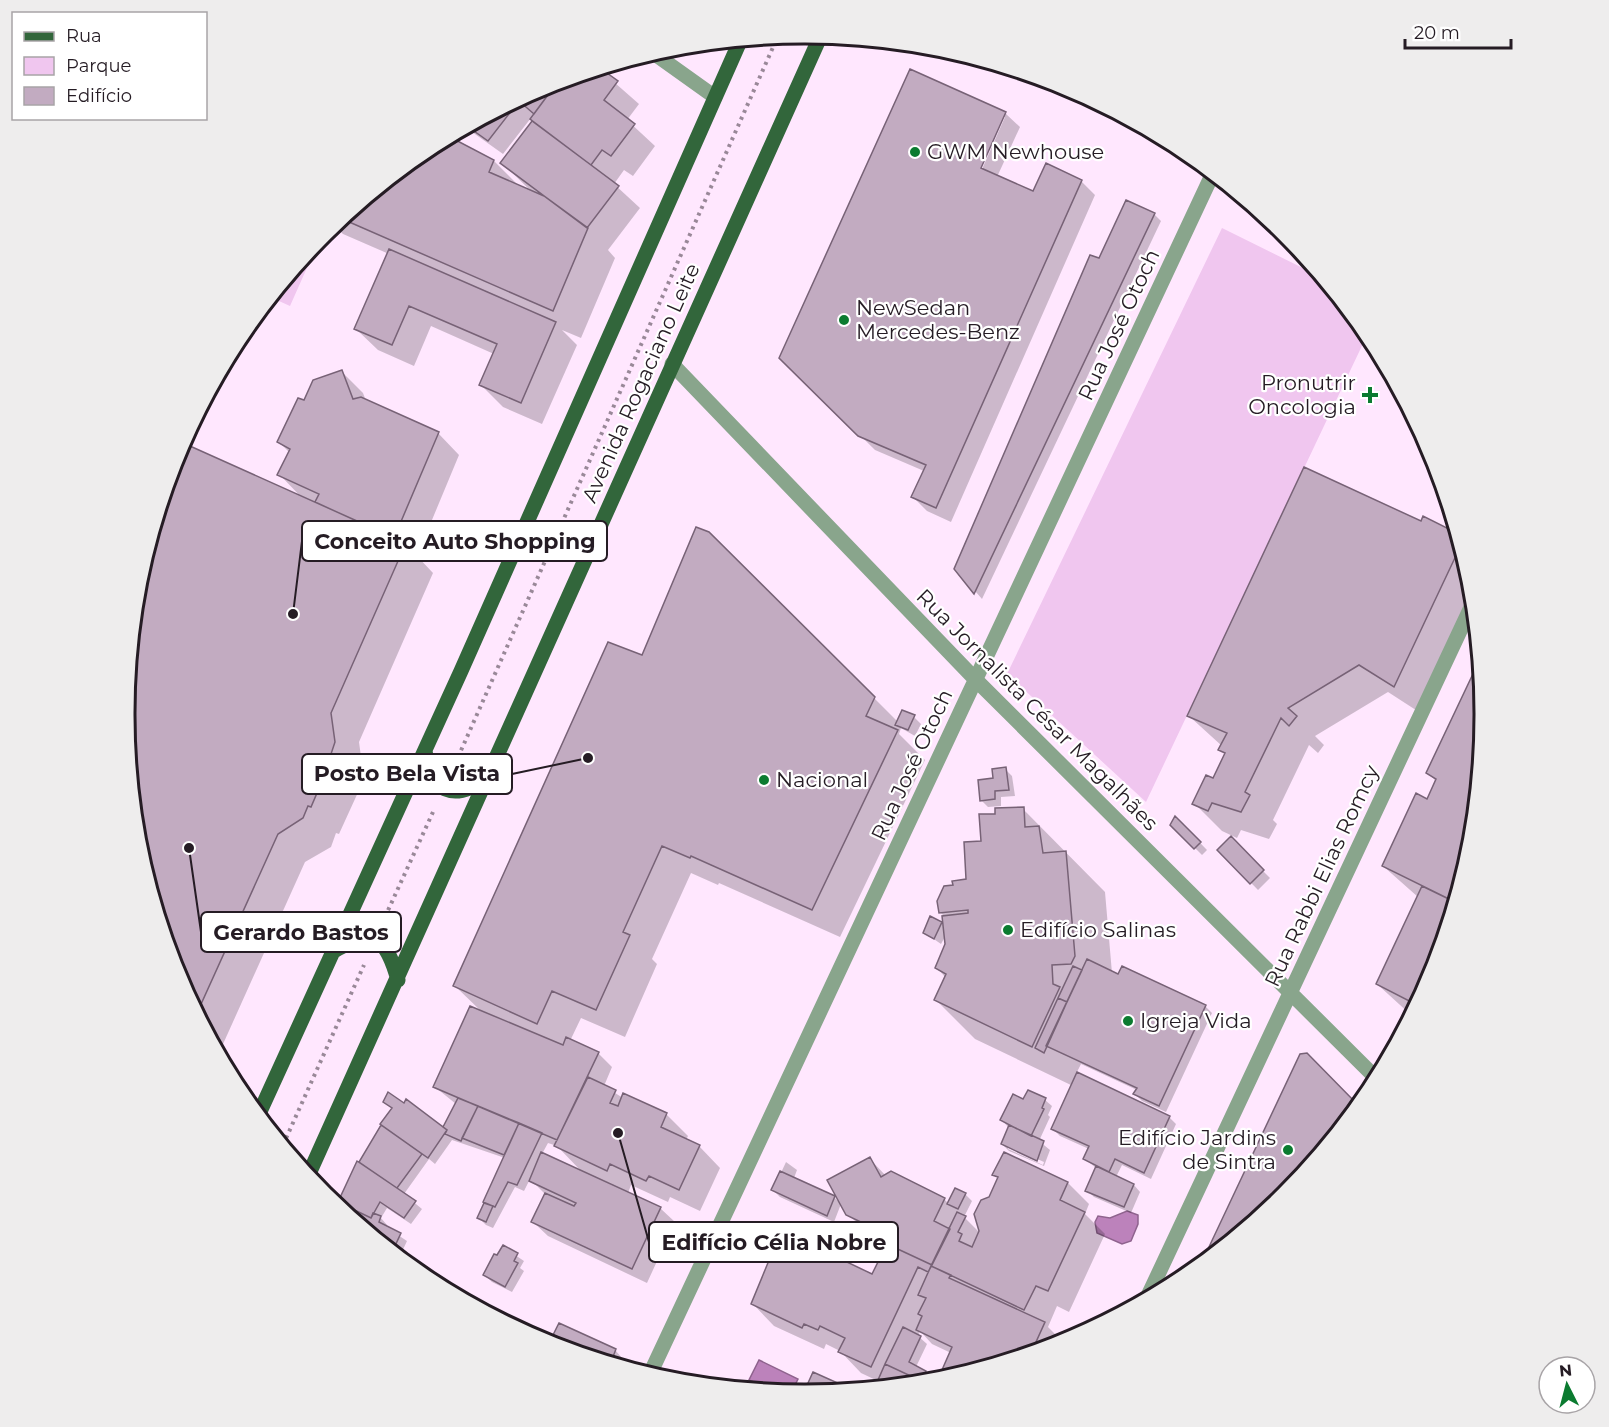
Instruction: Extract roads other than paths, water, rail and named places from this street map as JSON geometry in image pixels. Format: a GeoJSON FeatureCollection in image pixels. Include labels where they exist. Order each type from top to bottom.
{"type":"FeatureCollection","features":[{"type":"Feature","properties":{"kind":"main road","name":"Avenida Rogaciano Leite"},"geometry":{"type":"LineString","coordinates":[[312,1167],[817,44]]}},
{"type":"Feature","properties":{"kind":"main road"},"geometry":{"type":"LineString","coordinates":[[262,1107],[425,750],[737,47]]}},
{"type":"Feature","properties":{"kind":"main road"},"geometry":{"type":"LineString","coordinates":[[425,750],[426,766],[432,778],[444,789],[463,792],[487,777]]}},
{"type":"Feature","properties":{"kind":"main road"},"geometry":{"type":"LineString","coordinates":[[334,951],[350,942],[365,938],[375,939],[385,945],[391,955],[398,980]]}},
{"type":"Feature","properties":{"kind":"street"},"geometry":{"type":"LineString","coordinates":[[661,59],[715,98]]}},
{"type":"Feature","properties":{"kind":"street","name":"Rua José Otoch"},"geometry":{"type":"LineString","coordinates":[[654,1366],[1210,180]]}},
{"type":"Feature","properties":{"kind":"street","name":"Rua Jornalista César Magalhães"},"geometry":{"type":"LineString","coordinates":[[672,364],[976,680],[1370,1072]]}},
{"type":"Feature","properties":{"kind":"street","name":"Rua Rabbi Elias Romcy"},"geometry":{"type":"LineString","coordinates":[[1153,1286],[1467,615]]}},
{"type":"Feature","properties":{"kind":"place","name":"GWM Newhouse"},"geometry":{"type":"Point","coordinates":[915,152]}},
{"type":"Feature","properties":{"kind":"place","name":"NewSedan Mercedes-Benz"},"geometry":{"type":"Point","coordinates":[844,320]}},
{"type":"Feature","properties":{"kind":"place","name":"Pronutrir Oncologia"},"geometry":{"type":"Point","coordinates":[1370,395]}},
{"type":"Feature","properties":{"kind":"place","name":"Conceito Auto Shopping"},"geometry":{"type":"Point","coordinates":[293,614]}},
{"type":"Feature","properties":{"kind":"place","name":"Posto Bela Vista"},"geometry":{"type":"Point","coordinates":[588,758]}},
{"type":"Feature","properties":{"kind":"place","name":"Nacional"},"geometry":{"type":"Point","coordinates":[764,780]}},
{"type":"Feature","properties":{"kind":"place","name":"Gerardo Bastos"},"geometry":{"type":"Point","coordinates":[189,848]}},
{"type":"Feature","properties":{"kind":"place","name":"Edifício Salinas"},"geometry":{"type":"Point","coordinates":[1008,930]}},
{"type":"Feature","properties":{"kind":"place","name":"Igreja Vida"},"geometry":{"type":"Point","coordinates":[1128,1021]}},
{"type":"Feature","properties":{"kind":"place","name":"Edifício Célia Nobre"},"geometry":{"type":"Point","coordinates":[618,1133]}},
{"type":"Feature","properties":{"kind":"place","name":"Edifício Jardins de Sintra"},"geometry":{"type":"Point","coordinates":[1288,1150]}}]}
